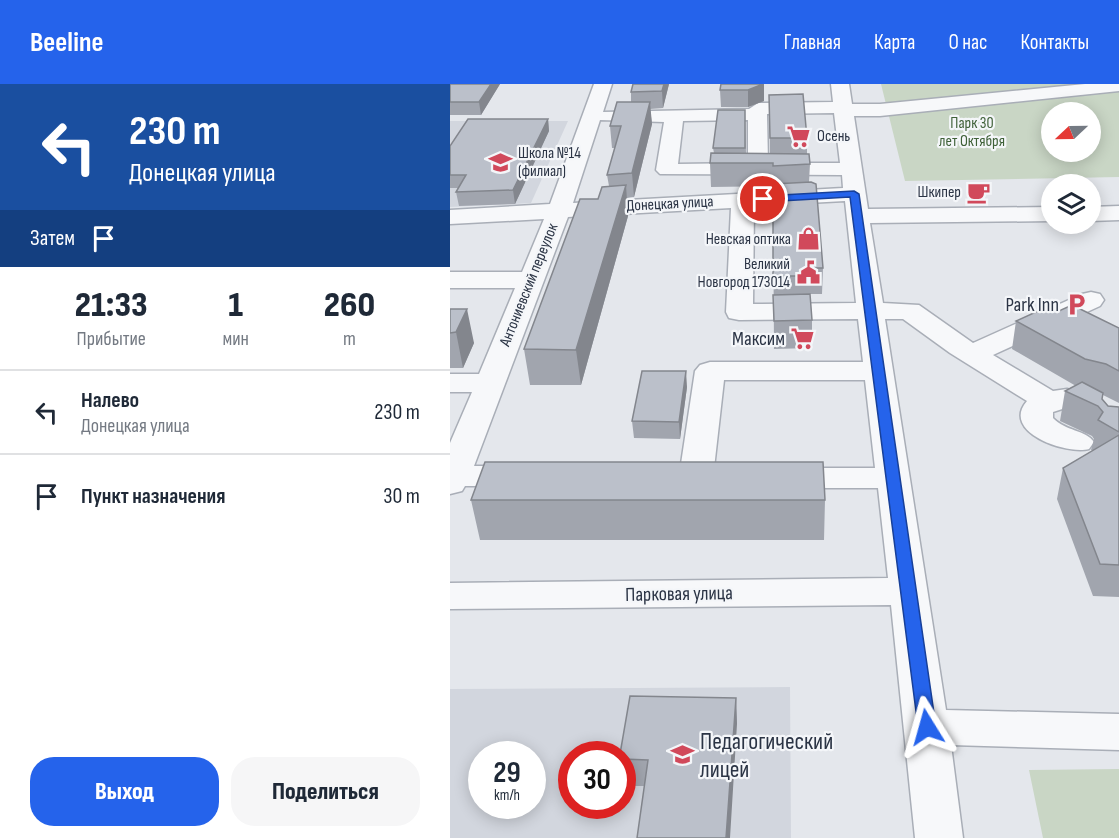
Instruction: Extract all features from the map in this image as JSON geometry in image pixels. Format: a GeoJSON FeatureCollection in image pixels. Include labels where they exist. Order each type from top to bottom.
{"type":"FeatureCollection","features":[{"type":"Feature","properties":{"kind":"street","name":"Антониевский переулок"},"geometry":{"type":"LineString","coordinates":[[451,478],[559,210],[603,84]]}},
{"type":"Feature","properties":{"kind":"street"},"geometry":{"type":"LineString","coordinates":[[758,169],[758,109],[842,100],[915,107],[1119,86]]}},
{"type":"Feature","properties":{"kind":"street"},"geometry":{"type":"LineString","coordinates":[[842,100],[927,727],[939,838]]}},
{"type":"Feature","properties":{"kind":"street"},"geometry":{"type":"LineString","coordinates":[[605,117],[758,114]]}},
{"type":"Feature","properties":{"kind":"street"},"geometry":{"type":"LineString","coordinates":[[674,116],[667,170],[758,169],[854,193],[1041,213]]}},
{"type":"Feature","properties":{"kind":"street","name":"Донецкая улица"},"geometry":{"type":"LineString","coordinates":[[450,216],[854,193]]}},
{"type":"Feature","properties":{"kind":"street"},"geometry":{"type":"LineString","coordinates":[[743,200],[739,312],[909,311],[971,354],[1048,401]]}},
{"type":"Feature","properties":{"kind":"street"},"geometry":{"type":"LineString","coordinates":[[1101,214],[1119,213]]}},
{"type":"Feature","properties":{"kind":"street"},"geometry":{"type":"LineString","coordinates":[[450,280],[531,280]]}},
{"type":"Feature","properties":{"kind":"street"},"geometry":{"type":"LineString","coordinates":[[971,354],[1091,300]]}},
{"type":"Feature","properties":{"kind":"street"},"geometry":{"type":"LineString","coordinates":[[696,477],[710,371],[879,371]]}},
{"type":"Feature","properties":{"kind":"street"},"geometry":{"type":"LineString","coordinates":[[450,383],[490,383]]}},
{"type":"Feature","properties":{"kind":"street"},"geometry":{"type":"LineString","coordinates":[[1078,442],[1064,440],[1046,432],[1037,420],[1038,409],[1048,401],[1066,398],[1095,404]]}},
{"type":"Feature","properties":{"kind":"street"},"geometry":{"type":"LineString","coordinates":[[451,478],[557,476]]}},
{"type":"Feature","properties":{"kind":"street"},"geometry":{"type":"LineString","coordinates":[[661,477],[893,478]]}},
{"type":"Feature","properties":{"kind":"street","name":"Парковая улица"},"geometry":{"type":"LineString","coordinates":[[450,596],[908,591]]}},
{"type":"Feature","properties":{"kind":"street"},"geometry":{"type":"LineString","coordinates":[[927,727],[1119,732]]}},
{"type":"Feature","properties":{"kind":"shaded area","name":"Школа №14 (филиал)"},"geometry":{"type":"Polygon","coordinates":[[[450,121],[568,121],[531,203],[450,207],[450,121]]]}},
{"type":"Feature","properties":{"kind":"shaded area"},"geometry":{"type":"Polygon","coordinates":[[[790,687],[791,838],[450,838],[450,689],[790,687]]]}},
{"type":"Feature","properties":{"kind":"green space","name":"Парк 30 лет Октября"},"geometry":{"type":"Polygon","coordinates":[[[881,84],[1119,84],[1119,177],[1101,177],[1101,174],[1041,174],[1041,178],[905,181],[881,84]]]}},
{"type":"Feature","properties":{"kind":"green space"},"geometry":{"type":"Polygon","coordinates":[[[1119,769],[1119,838],[1043,838],[1029,770],[1119,769]]]}},
{"type":"Feature","properties":{"kind":"building"},"geometry":{"type":"Polygon","coordinates":[[[450,84],[491,84],[479,102],[450,102],[450,84]]]}},
{"type":"Feature","properties":{"kind":"building"},"geometry":{"type":"Polygon","coordinates":[[[633,84],[664,84],[662,91],[631,92],[633,84]]]}},
{"type":"Feature","properties":{"kind":"building"},"geometry":{"type":"Polygon","coordinates":[[[721,84],[763,84],[748,90],[720,90],[721,84]]]}},
{"type":"Feature","properties":{"kind":"building"},"geometry":{"type":"Polygon","coordinates":[[[803,94],[807,138],[770,138],[769,95],[803,94]]]}},
{"type":"Feature","properties":{"kind":"building"},"geometry":{"type":"Polygon","coordinates":[[[617,102],[650,102],[632,173],[607,175],[621,126],[610,126],[617,102]]]}},
{"type":"Feature","properties":{"kind":"building"},"geometry":{"type":"Polygon","coordinates":[[[718,110],[745,110],[745,148],[713,148],[718,110]]]}},
{"type":"Feature","properties":{"kind":"building","name":"Школа №14 (филиал)"},"geometry":{"type":"Polygon","coordinates":[[[468,119],[548,119],[513,190],[456,192],[466,175],[450,175],[450,146],[468,119]]]}},
{"type":"Feature","properties":{"kind":"building"},"geometry":{"type":"Polygon","coordinates":[[[711,153],[809,154],[810,164],[773,166],[773,163],[710,163],[711,153]]]}},
{"type":"Feature","properties":{"kind":"building"},"geometry":{"type":"Polygon","coordinates":[[[811,182],[816,184],[823,268],[808,268],[809,276],[773,276],[773,184],[811,182]]]}},
{"type":"Feature","properties":{"kind":"building"},"geometry":{"type":"Polygon","coordinates":[[[626,185],[576,350],[524,349],[580,199],[598,199],[602,187],[626,185]]]}},
{"type":"Feature","properties":{"kind":"building"},"geometry":{"type":"Polygon","coordinates":[[[810,294],[812,320],[774,321],[773,295],[810,294]]]}},
{"type":"Feature","properties":{"kind":"building"},"geometry":{"type":"Polygon","coordinates":[[[1072,305],[1119,328],[1119,371],[1106,364],[1085,359],[1016,321],[1049,306],[1059,311],[1072,305]]]}},
{"type":"Feature","properties":{"kind":"building"},"geometry":{"type":"Polygon","coordinates":[[[450,309],[467,309],[456,332],[450,333],[450,309]]]}},
{"type":"Feature","properties":{"kind":"building"},"geometry":{"type":"Polygon","coordinates":[[[642,371],[686,371],[679,422],[632,421],[642,371]]]}},
{"type":"Feature","properties":{"kind":"building"},"geometry":{"type":"Polygon","coordinates":[[[1082,382],[1103,393],[1102,399],[1108,406],[1119,407],[1119,432],[1098,420],[1103,412],[1098,406],[1065,391],[1082,382]]]}},
{"type":"Feature","properties":{"kind":"building"},"geometry":{"type":"Polygon","coordinates":[[[1119,435],[1119,565],[1100,564],[1063,468],[1119,435]]]}},
{"type":"Feature","properties":{"kind":"building"},"geometry":{"type":"Polygon","coordinates":[[[485,462],[823,462],[825,500],[471,500],[485,462]]]}},
{"type":"Feature","properties":{"kind":"building","name":"Педагогический лицей"},"geometry":{"type":"Polygon","coordinates":[[[630,696],[736,698],[726,838],[637,838],[648,760],[636,760],[636,741],[622,741],[630,696]]]}},
{"type":"Feature","properties":{"kind":"place","name":"Осень"},"geometry":{"type":"Point","coordinates":[799,136]}},
{"type":"Feature","properties":{"kind":"place","name":"Школа №14 (филиал)"},"geometry":{"type":"Point","coordinates":[500,162]}},
{"type":"Feature","properties":{"kind":"place","name":"Шкипер"},"geometry":{"type":"Point","coordinates":[979,192]}},
{"type":"Feature","properties":{"kind":"place","name":"Невская оптика"},"geometry":{"type":"Point","coordinates":[809,239]}},
{"type":"Feature","properties":{"kind":"place","name":"Великий Новгород 173014"},"geometry":{"type":"Point","coordinates":[808,273]}},
{"type":"Feature","properties":{"kind":"place","name":"Park Inn"},"geometry":{"type":"Point","coordinates":[1077,305]}},
{"type":"Feature","properties":{"kind":"place","name":"Максим"},"geometry":{"type":"Point","coordinates":[803,339]}},
{"type":"Feature","properties":{"kind":"place","name":"Педагогический лицей"},"geometry":{"type":"Point","coordinates":[682,755]}},
{"type":"Feature","properties":{"kind":"route"},"geometry":{"type":"LineString","coordinates":[[763,199],[854,194],[927,727]]}}]}
